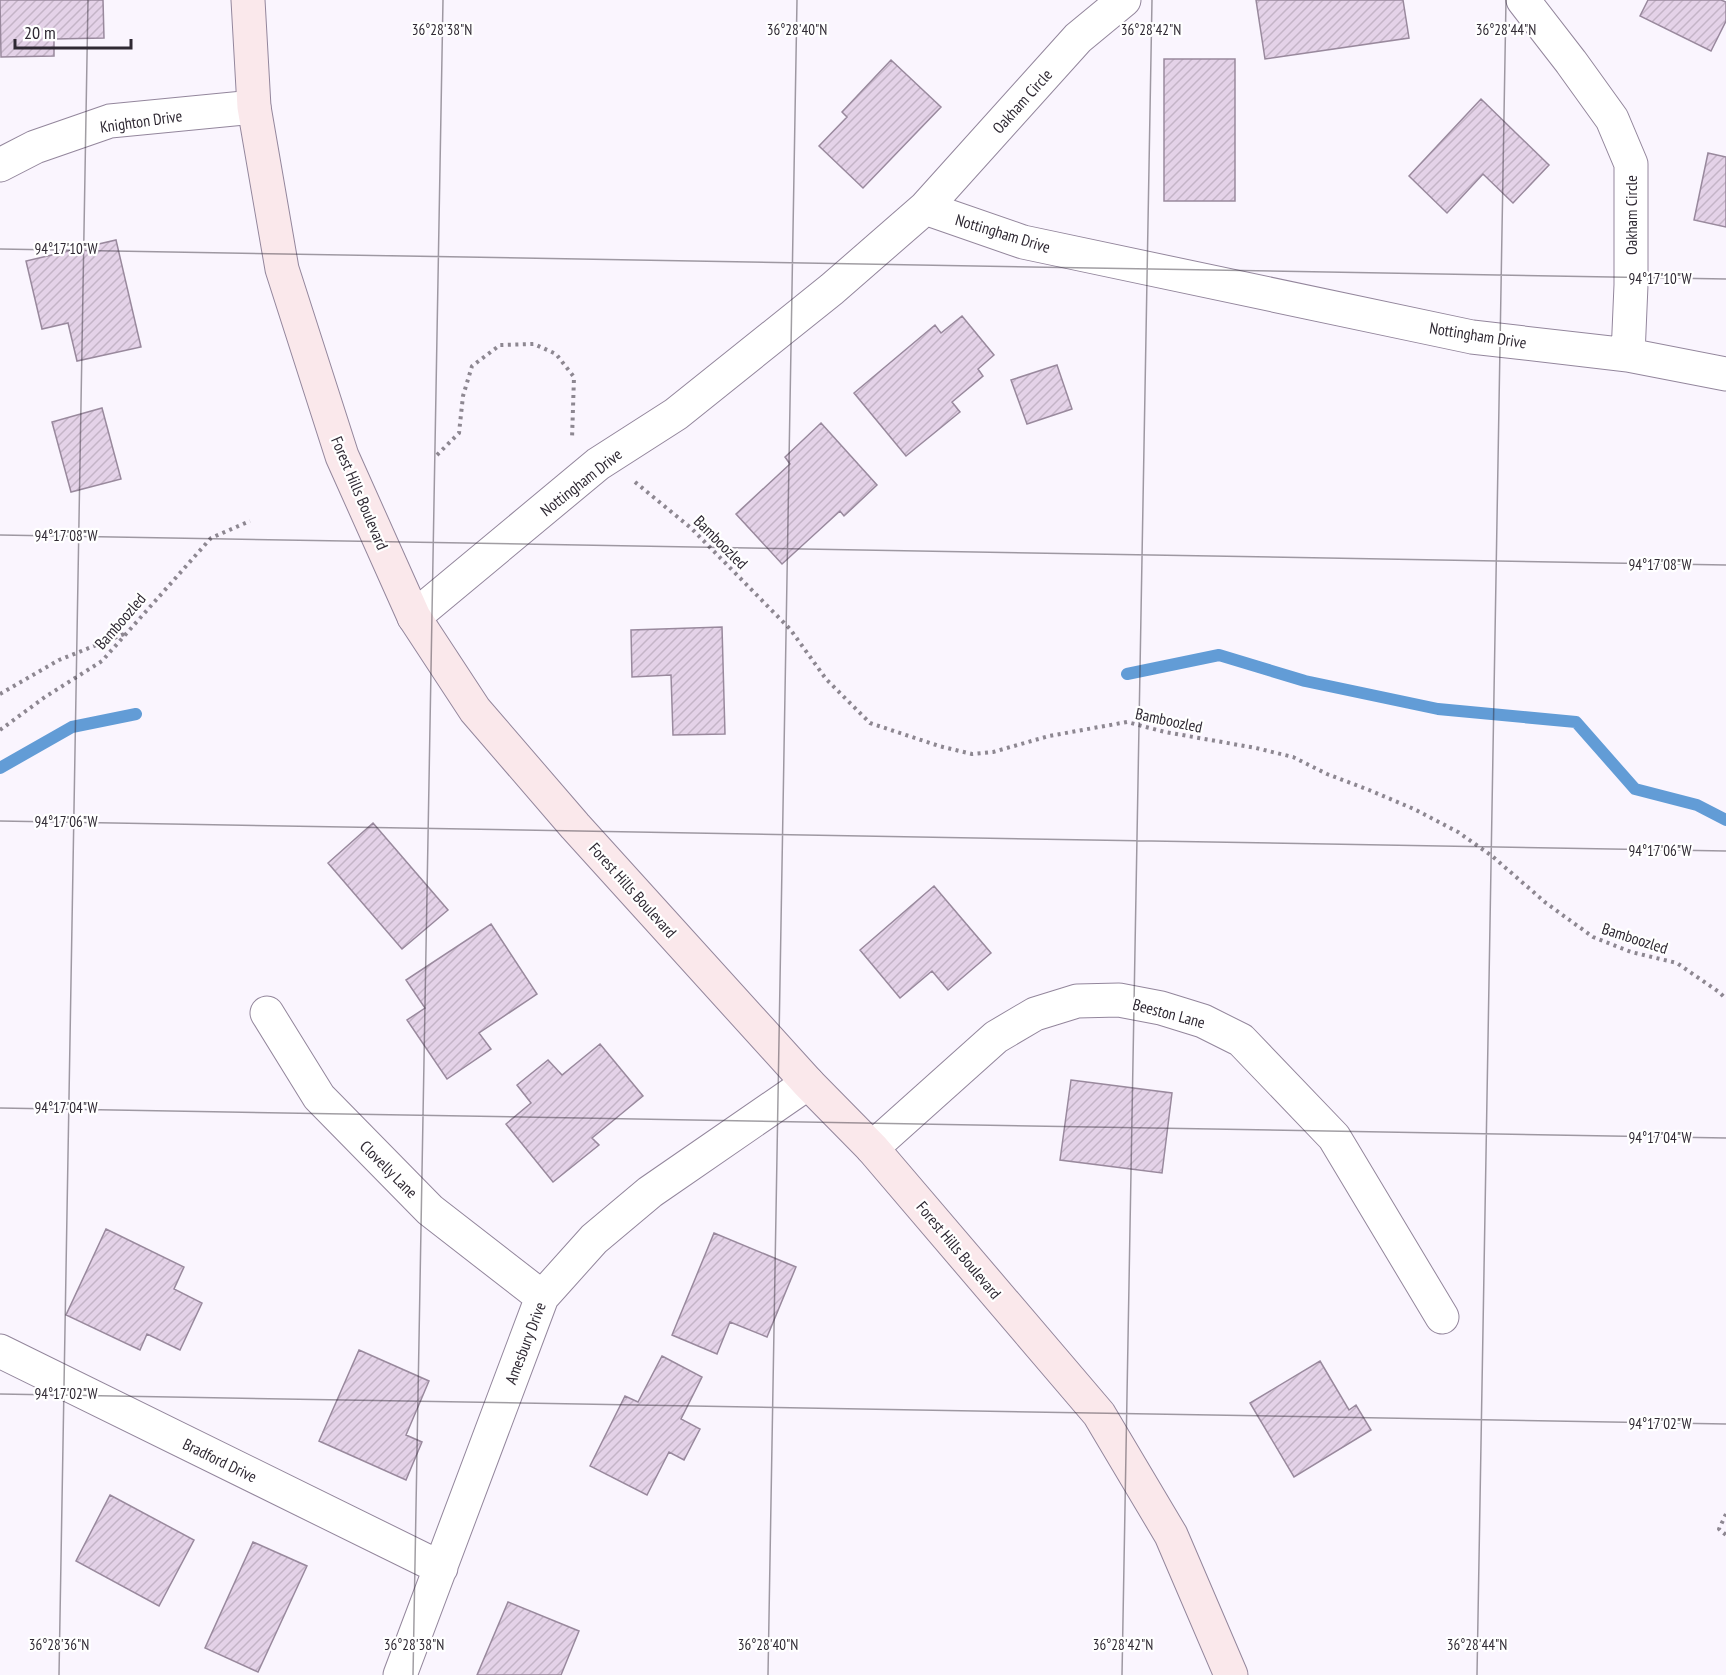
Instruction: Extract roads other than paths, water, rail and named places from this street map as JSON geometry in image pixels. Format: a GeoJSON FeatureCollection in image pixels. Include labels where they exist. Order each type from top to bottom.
{"type":"FeatureCollection","features":[{"type":"Feature","properties":{"kind":"main road","name":"Forest Hills Boulevard"},"geometry":{"type":"LineString","coordinates":[[248,0],[254,107],[286,280],[342,456],[414,617],[475,710],[575,826],[808,1083],[872,1148],[1099,1414],[1171,1535],[1230,1675]]}},
{"type":"Feature","properties":{"kind":"street","name":"Oakham Circle"},"geometry":{"type":"LineString","coordinates":[[925,208],[1078,38],[1124,0]]}},
{"type":"Feature","properties":{"kind":"street","name":"Oakham Circle"},"geometry":{"type":"LineString","coordinates":[[1523,0],[1612,119],[1631,164],[1631,285],[1628,355]]}},
{"type":"Feature","properties":{"kind":"street","name":"Knighton Drive"},"geometry":{"type":"LineString","coordinates":[[0,165],[35,147],[110,122],[254,107]]}},
{"type":"Feature","properties":{"kind":"street","name":"Nottingham Drive"},"geometry":{"type":"LineString","coordinates":[[414,617],[598,464],[676,414],[832,289],[925,208],[1023,242],[1472,337],[1628,355],[1726,374]]}},
{"type":"Feature","properties":{"kind":"street","name":"Beeston Lane"},"geometry":{"type":"LineString","coordinates":[[872,1148],[996,1037],[1035,1014],[1077,1001],[1119,1000],[1161,1008],[1203,1021],[1241,1040],[1334,1137],[1442,1317]]}},
{"type":"Feature","properties":{"kind":"street","name":"Clovelly Lane"},"geometry":{"type":"LineString","coordinates":[[267,1012],[319,1097],[430,1210],[542,1297]]}},
{"type":"Feature","properties":{"kind":"street","name":"Amesbury Drive"},"geometry":{"type":"LineString","coordinates":[[400,1675],[542,1297],[594,1239],[650,1192],[808,1083]]}},
{"type":"Feature","properties":{"kind":"street","name":"Bradford Drive"},"geometry":{"type":"LineString","coordinates":[[0,1351],[441,1568]]}},
{"type":"Feature","properties":{"kind":"waterway"},"geometry":{"type":"LineString","coordinates":[[1127,674],[1219,655],[1305,681],[1438,709],[1576,722],[1635,789],[1697,805],[1726,820]]}},
{"type":"Feature","properties":{"kind":"waterway"},"geometry":{"type":"LineString","coordinates":[[0,768],[72,727],[136,714]]}}]}
